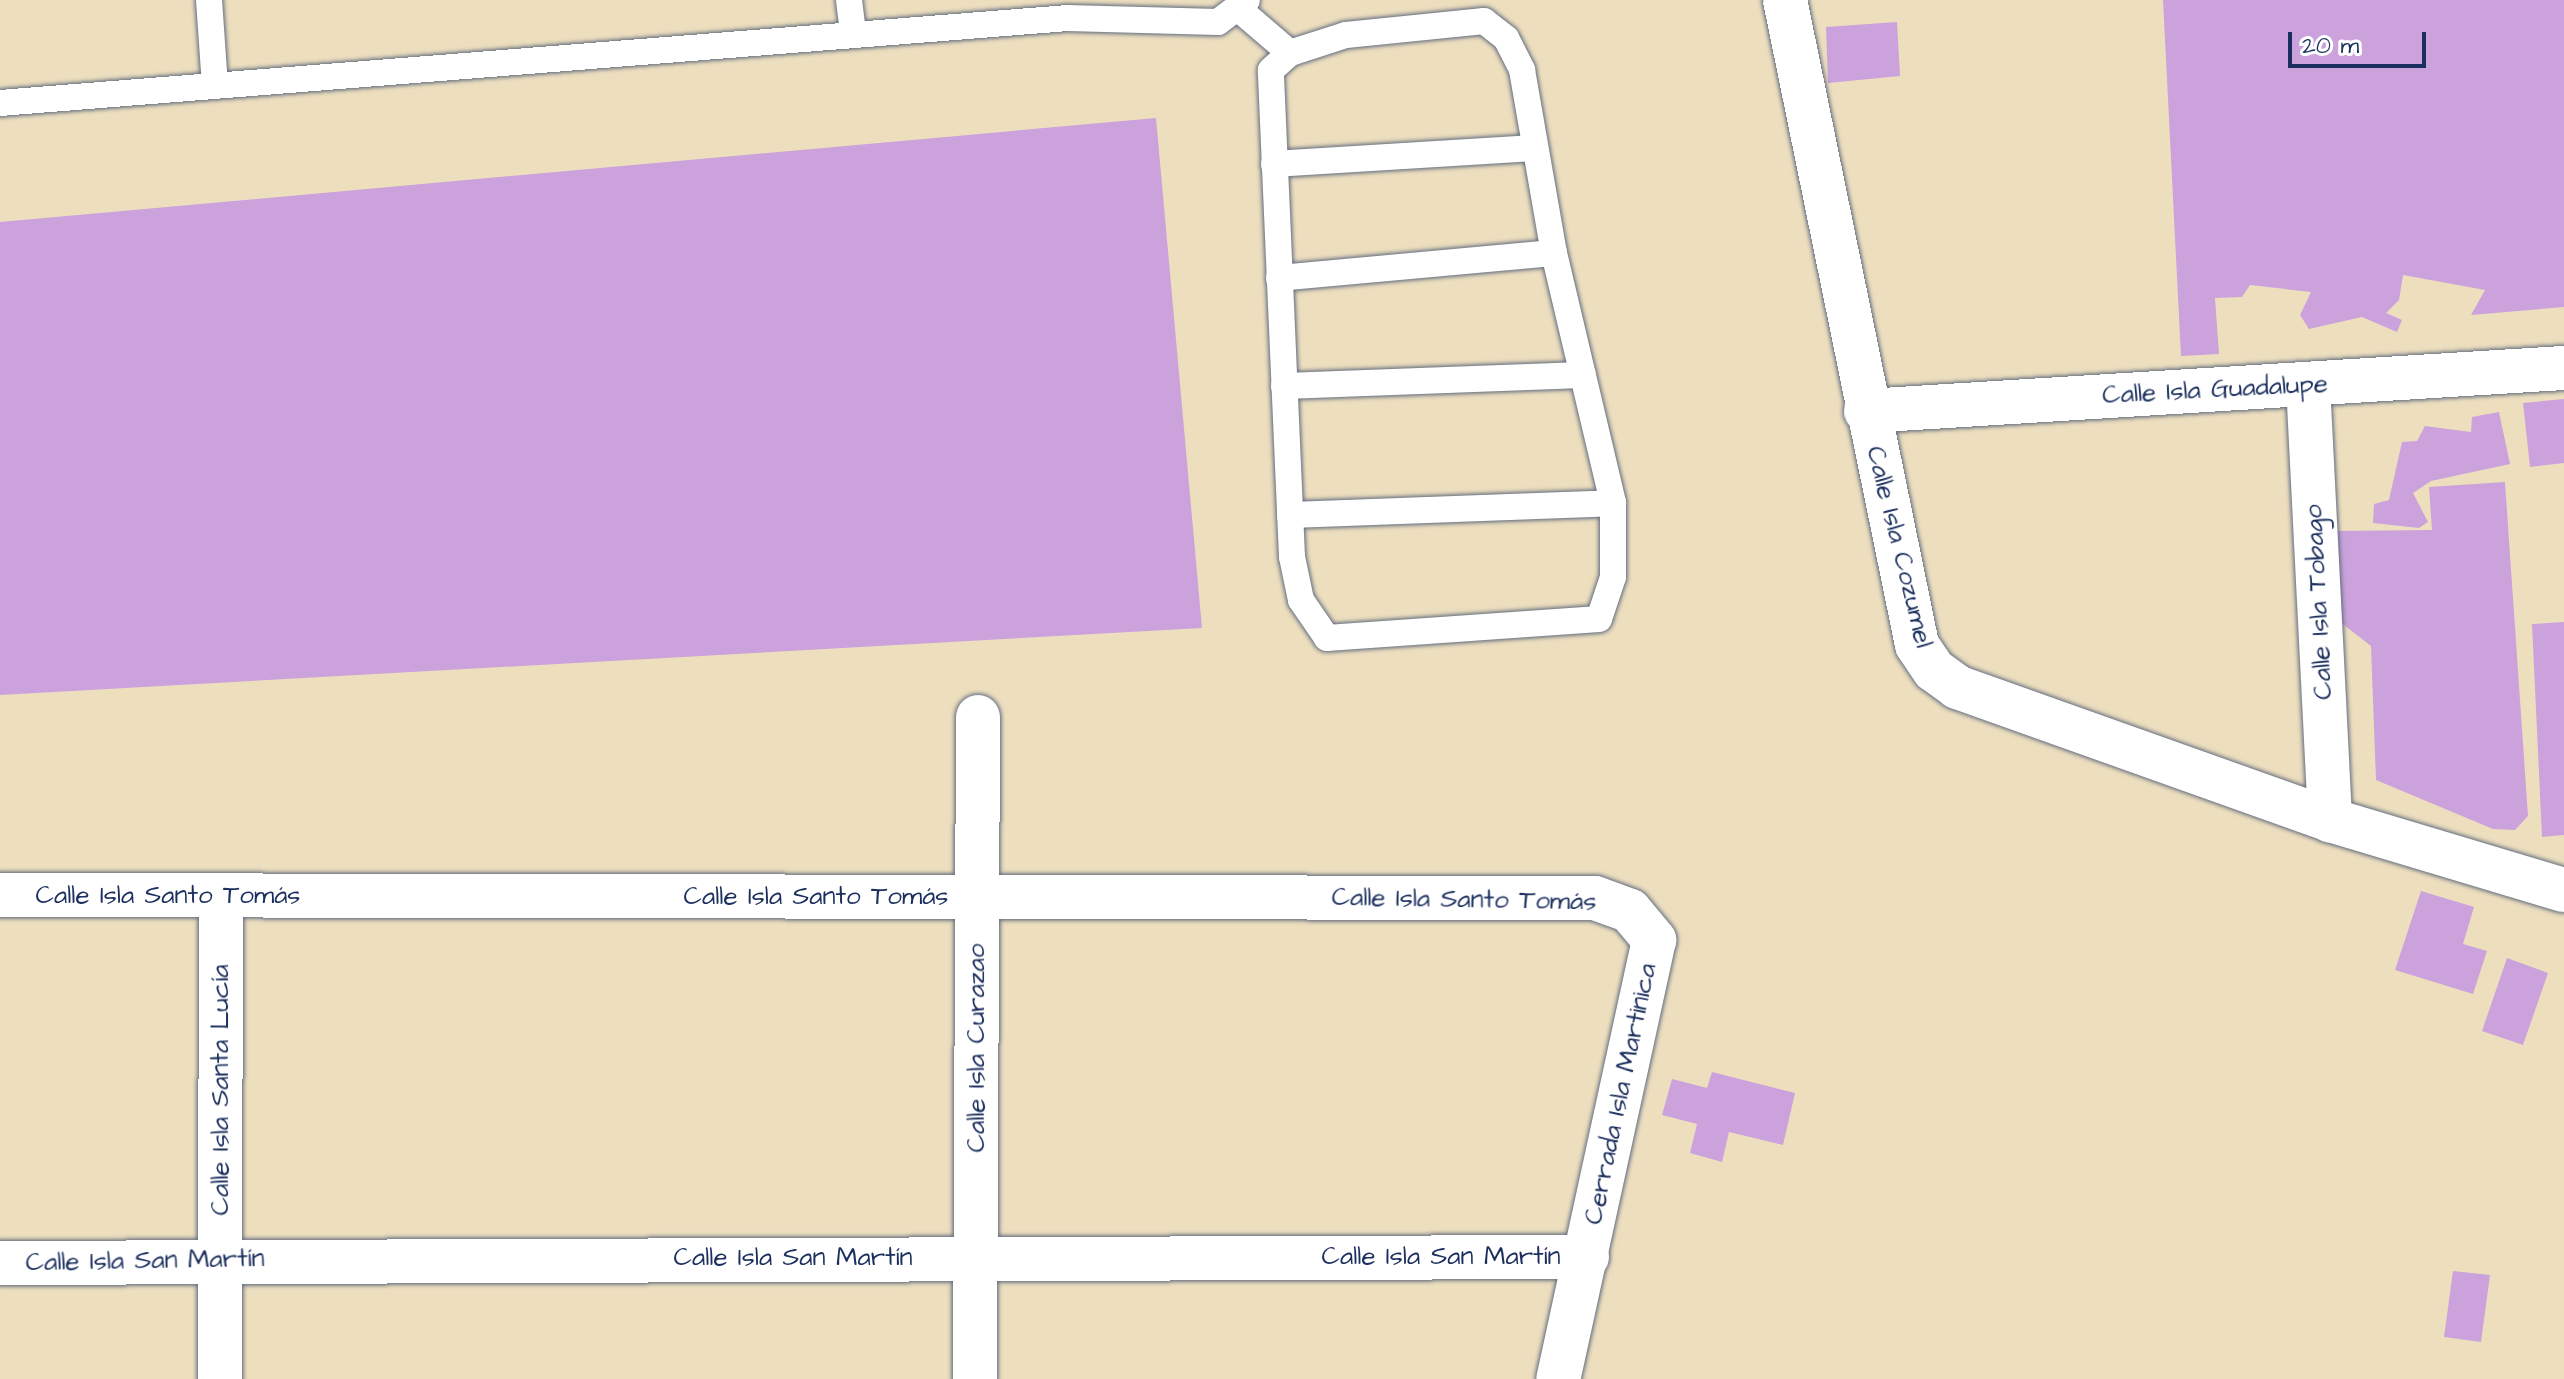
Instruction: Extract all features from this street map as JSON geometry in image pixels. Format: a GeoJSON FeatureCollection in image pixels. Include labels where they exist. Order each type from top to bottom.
{"type":"FeatureCollection","features":[{"type":"Feature","properties":{"kind":"street","name":"Calle Isla Cozumel"},"geometry":{"type":"LineString","coordinates":[[1785,0],[1866,411],[1917,645],[1934,670],[1957,687],[2330,820],[2564,890]]}},
{"type":"Feature","properties":{"kind":"street","name":"Calle Isla Guadalupe"},"geometry":{"type":"LineString","coordinates":[[1866,411],[2564,368]]}},
{"type":"Feature","properties":{"kind":"street","name":"Calle Isla Tobago"},"geometry":{"type":"LineString","coordinates":[[2308,384],[2330,820]]}},
{"type":"Feature","properties":{"kind":"street","name":"Calle Isla Curazao"},"geometry":{"type":"LineString","coordinates":[[975,1379],[978,717]]}},
{"type":"Feature","properties":{"kind":"street","name":"Calle Isla Santo Tomás"},"geometry":{"type":"LineString","coordinates":[[0,895],[1595,898],[1630,911]]}},
{"type":"Feature","properties":{"kind":"street","name":"Calle Isla Santa Lucía"},"geometry":{"type":"LineString","coordinates":[[220,1379],[221,897]]}},
{"type":"Feature","properties":{"kind":"street","name":"Cerrada Isla Martinica"},"geometry":{"type":"LineString","coordinates":[[1558,1379],[1654,940],[1630,911]]}},
{"type":"Feature","properties":{"kind":"street","name":"Calle Isla San Martín"},"geometry":{"type":"LineString","coordinates":[[0,1263],[221,1259],[1587,1257]]}},
{"type":"Feature","properties":{"kind":"lane"},"geometry":{"type":"LineString","coordinates":[[209,0],[215,86]]}},
{"type":"Feature","properties":{"kind":"lane"},"geometry":{"type":"LineString","coordinates":[[849,0],[853,34]]}},
{"type":"Feature","properties":{"kind":"lane"},"geometry":{"type":"LineString","coordinates":[[0,103],[853,34],[1066,9],[1218,22],[1243,5],[1290,53]]}},
{"type":"Feature","properties":{"kind":"lane"},"geometry":{"type":"LineString","coordinates":[[1484,21],[1506,38],[1522,70],[1534,148],[1554,253],[1613,503],[1613,577],[1599,619],[1327,638],[1301,600],[1290,515],[1271,70],[1290,53],[1346,35],[1484,21]]}},
{"type":"Feature","properties":{"kind":"lane"},"geometry":{"type":"LineString","coordinates":[[1274,164],[1534,148]]}},
{"type":"Feature","properties":{"kind":"lane"},"geometry":{"type":"LineString","coordinates":[[1279,278],[1554,253]]}},
{"type":"Feature","properties":{"kind":"lane"},"geometry":{"type":"LineString","coordinates":[[1284,386],[1583,375]]}},
{"type":"Feature","properties":{"kind":"lane"},"geometry":{"type":"LineString","coordinates":[[1290,515],[1613,503]]}},
{"type":"Feature","properties":{"kind":"building"},"geometry":{"type":"Polygon","coordinates":[[[2163,0],[2564,0],[2564,307],[2471,315],[2485,290],[2403,275],[2399,300],[2386,313],[2402,320],[2397,332],[2362,317],[2309,329],[2300,315],[2311,292],[2250,285],[2242,297],[2215,298],[2219,354],[2181,356],[2163,0]]]}},
{"type":"Feature","properties":{"kind":"building"},"geometry":{"type":"Polygon","coordinates":[[[1897,22],[1900,76],[1828,83],[1826,27],[1897,22]]]}},
{"type":"Feature","properties":{"kind":"building"},"geometry":{"type":"Polygon","coordinates":[[[1156,118],[1202,628],[0,695],[0,222],[1156,118]]]}},
{"type":"Feature","properties":{"kind":"building"},"geometry":{"type":"Polygon","coordinates":[[[2564,399],[2564,463],[2530,467],[2523,403],[2564,399]]]}},
{"type":"Feature","properties":{"kind":"building"},"geometry":{"type":"Polygon","coordinates":[[[2499,412],[2510,464],[2431,481],[2413,493],[2428,522],[2419,528],[2373,523],[2374,504],[2389,500],[2402,442],[2417,441],[2425,426],[2471,432],[2472,417],[2499,412]]]}},
{"type":"Feature","properties":{"kind":"building"},"geometry":{"type":"Polygon","coordinates":[[[2505,482],[2528,816],[2515,830],[2493,829],[2376,780],[2371,646],[2335,618],[2333,531],[2432,530],[2429,487],[2505,482]]]}},
{"type":"Feature","properties":{"kind":"building"},"geometry":{"type":"Polygon","coordinates":[[[2564,622],[2564,835],[2542,837],[2532,624],[2564,622]]]}},
{"type":"Feature","properties":{"kind":"building"},"geometry":{"type":"Polygon","coordinates":[[[2421,891],[2474,907],[2463,944],[2487,951],[2473,994],[2395,970],[2421,891]]]}},
{"type":"Feature","properties":{"kind":"building"},"geometry":{"type":"Polygon","coordinates":[[[2507,958],[2548,973],[2523,1045],[2482,1031],[2507,958]]]}},
{"type":"Feature","properties":{"kind":"building"},"geometry":{"type":"Polygon","coordinates":[[[1712,1072],[1795,1093],[1783,1145],[1729,1132],[1722,1162],[1690,1153],[1697,1124],[1662,1115],[1672,1079],[1707,1088],[1712,1072]]]}},
{"type":"Feature","properties":{"kind":"building"},"geometry":{"type":"Polygon","coordinates":[[[2453,1271],[2490,1275],[2481,1342],[2444,1337],[2453,1271]]]}}]}
